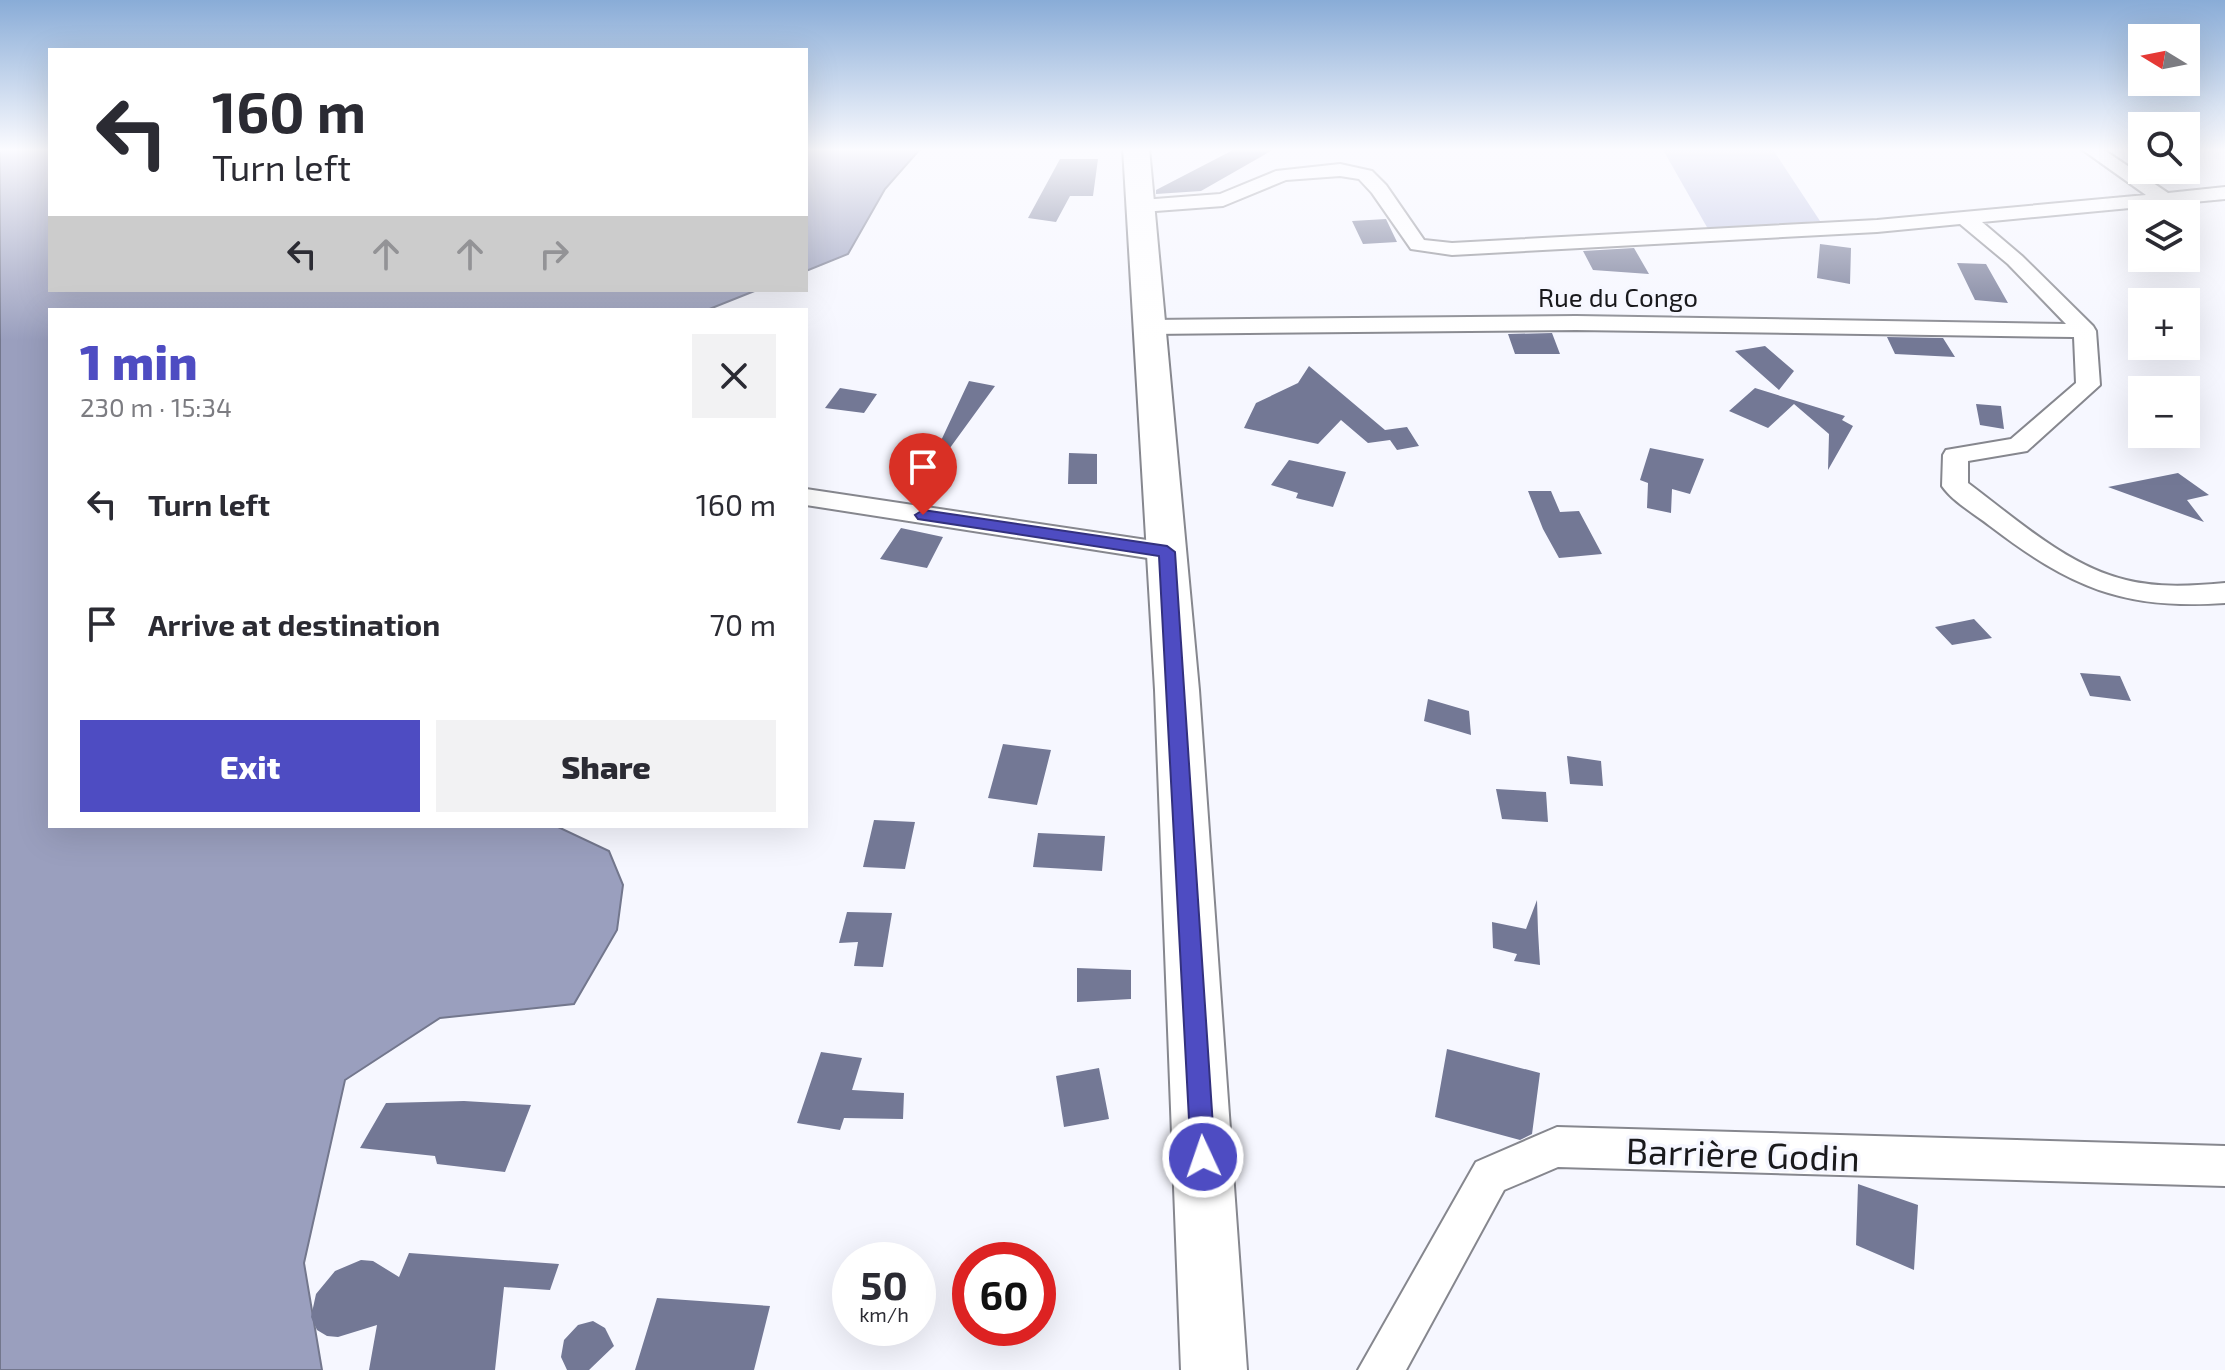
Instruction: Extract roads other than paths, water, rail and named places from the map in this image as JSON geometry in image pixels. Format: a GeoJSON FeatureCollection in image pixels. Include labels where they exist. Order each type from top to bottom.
{"type":"FeatureCollection","features":[{"type":"Feature","properties":{"kind":"main road"},"geometry":{"type":"LineString","coordinates":[[1142,212],[1177,690],[1214,1370]]}},
{"type":"Feature","properties":{"kind":"street"},"geometry":{"type":"LineString","coordinates":[[1395,212],[1418,245],[1452,249],[1966,219],[2029,212]]}},
{"type":"Feature","properties":{"kind":"street"},"geometry":{"type":"LineString","coordinates":[[1966,219],[2015,260],[2085,331],[2088,385],[2018,446],[1955,455],[1955,486],[2039,550],[2106,584],[2180,597],[2225,593]]}},
{"type":"Feature","properties":{"kind":"street","name":"Rue du Congo"},"geometry":{"type":"LineString","coordinates":[[1150,327],[1576,323],[2085,331]]}},
{"type":"Feature","properties":{"kind":"street"},"geometry":{"type":"LineString","coordinates":[[808,497],[1167,552]]}},
{"type":"Feature","properties":{"kind":"street","name":"Barrière Godin"},"geometry":{"type":"LineString","coordinates":[[1381,1370],[1490,1176],[1557,1147],[2225,1166]]}}]}
